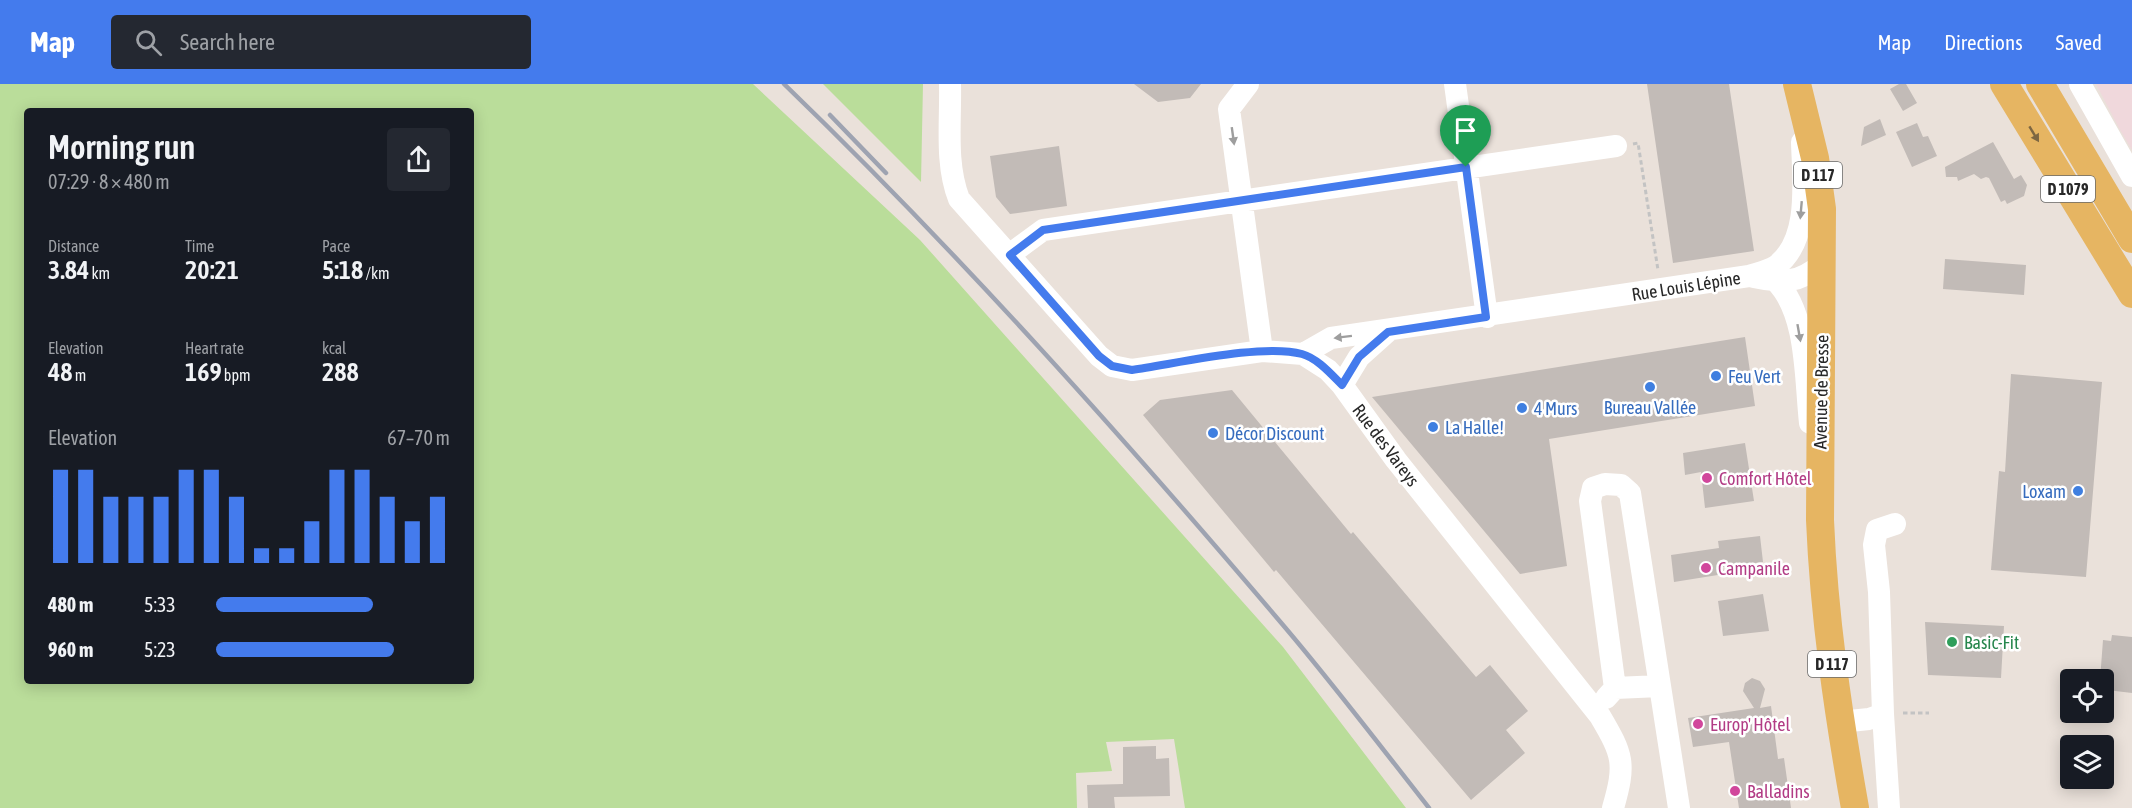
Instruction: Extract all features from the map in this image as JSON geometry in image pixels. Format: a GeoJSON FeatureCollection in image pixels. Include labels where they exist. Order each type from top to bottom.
{"type":"FeatureCollection","features":[{"type":"Feature","properties":{"kind":"main road","name":"D 1079"},"geometry":{"type":"LineString","coordinates":[[2004,84],[2132,294]]}},
{"type":"Feature","properties":{"kind":"main road","name":"D 1079"},"geometry":{"type":"LineString","coordinates":[[2040,84],[2132,239]]}},
{"type":"Feature","properties":{"kind":"main road","name":"Avenue de Bresse"},"geometry":{"type":"LineString","coordinates":[[1797,86],[1819,183],[1823,263],[1820,520],[1832,661],[1855,808]]}},
{"type":"Feature","properties":{"kind":"street","name":"Rue des Vareys"},"geometry":{"type":"LineString","coordinates":[[950,84],[953,183],[959,199],[1099,356],[1112,366],[1132,370],[1262,351],[1303,354],[1328,370],[1342,385],[1396,460],[1595,710],[1617,745],[1622,760],[1622,777],[1614,808]]}},
{"type":"Feature","properties":{"kind":"street"},"geometry":{"type":"LineString","coordinates":[[1248,84],[1229,108],[1262,351]]}},
{"type":"Feature","properties":{"kind":"street"},"geometry":{"type":"LineString","coordinates":[[1455,84],[1486,317]]}},
{"type":"Feature","properties":{"kind":"street"},"geometry":{"type":"LineString","coordinates":[[2080,84],[2132,176]]}},
{"type":"Feature","properties":{"kind":"street"},"geometry":{"type":"LineString","coordinates":[[1749,276],[1774,267],[1789,254],[1797,236],[1803,171],[1802,128],[1797,86]]}},
{"type":"Feature","properties":{"kind":"street"},"geometry":{"type":"LineString","coordinates":[[1010,255],[1043,230],[1616,146]]}},
{"type":"Feature","properties":{"kind":"street","name":"Rue Louis Lépine"},"geometry":{"type":"LineString","coordinates":[[1303,354],[1331,338],[1388,332],[1749,276],[1776,281],[1796,280],[1808,276],[1823,263]]}},
{"type":"Feature","properties":{"kind":"street"},"geometry":{"type":"LineString","coordinates":[[1776,281],[1788,293],[1798,325],[1820,520]]}},
{"type":"Feature","properties":{"kind":"street"},"geometry":{"type":"LineString","coordinates":[[1342,385],[1359,357],[1388,332]]}},
{"type":"Feature","properties":{"kind":"street"},"geometry":{"type":"LineString","coordinates":[[1615,688],[1590,501],[1593,488],[1605,484],[1621,485],[1630,493],[1678,808]]}},
{"type":"Feature","properties":{"kind":"street"},"geometry":{"type":"LineString","coordinates":[[1889,808],[1874,546],[1877,530],[1895,524]]}},
{"type":"Feature","properties":{"kind":"street"},"geometry":{"type":"LineString","coordinates":[[1595,710],[1615,688],[1660,686]]}},
{"type":"Feature","properties":{"kind":"street"},"geometry":{"type":"LineString","coordinates":[[1840,722],[1869,719],[1883,714]]}},
{"type":"Feature","properties":{"kind":"path"},"geometry":{"type":"LineString","coordinates":[[1616,146],[1638,143],[1662,290]]}},
{"type":"Feature","properties":{"kind":"path"},"geometry":{"type":"LineString","coordinates":[[1883,714],[1929,713]]}},
{"type":"Feature","properties":{"kind":"shaded area"},"geometry":{"type":"Polygon","coordinates":[[[2096,84],[2132,84],[2132,150],[2119,128],[2096,84]]]}},
{"type":"Feature","properties":{"kind":"green space"},"geometry":{"type":"Polygon","coordinates":[[[0,84],[753,84],[920,240],[1283,647],[1406,808],[1185,808],[1174,739],[1106,742],[1112,771],[1076,773],[1077,808],[0,808],[0,84]]]}},
{"type":"Feature","properties":{"kind":"green space"},"geometry":{"type":"Polygon","coordinates":[[[823,84],[923,84],[921,182],[823,84]]]}},
{"type":"Feature","properties":{"kind":"building"},"geometry":{"type":"Polygon","coordinates":[[[1134,84],[1201,84],[1190,98],[1158,102],[1134,84]]]}},
{"type":"Feature","properties":{"kind":"building"},"geometry":{"type":"Polygon","coordinates":[[[1647,84],[1729,84],[1754,251],[1673,263],[1647,84]]]}},
{"type":"Feature","properties":{"kind":"building"},"geometry":{"type":"Polygon","coordinates":[[[1899,84],[1906,84],[1917,103],[1903,111],[1890,89],[1899,84]]]}},
{"type":"Feature","properties":{"kind":"building"},"geometry":{"type":"Polygon","coordinates":[[[1880,119],[1886,135],[1861,146],[1864,127],[1880,119]]]}},
{"type":"Feature","properties":{"kind":"building"},"geometry":{"type":"Polygon","coordinates":[[[1917,123],[1923,137],[1928,136],[1937,156],[1912,167],[1896,132],[1917,123]]]}},
{"type":"Feature","properties":{"kind":"building"},"geometry":{"type":"Polygon","coordinates":[[[1993,142],[2014,179],[2021,175],[2027,185],[2024,196],[2007,204],[2005,200],[2001,202],[1989,178],[1981,179],[1974,174],[1958,181],[1957,177],[1946,177],[1945,167],[1993,142]]]}},
{"type":"Feature","properties":{"kind":"building"},"geometry":{"type":"Polygon","coordinates":[[[1059,146],[1067,206],[1010,214],[996,197],[990,156],[1059,146]]]}},
{"type":"Feature","properties":{"kind":"building"},"geometry":{"type":"Polygon","coordinates":[[[1945,259],[2026,265],[2024,295],[1943,289],[1945,259]]]}},
{"type":"Feature","properties":{"kind":"building"},"geometry":{"type":"Polygon","coordinates":[[[1745,337],[1755,406],[1549,439],[1567,566],[1520,574],[1372,397],[1745,337]]]}},
{"type":"Feature","properties":{"kind":"building"},"geometry":{"type":"Polygon","coordinates":[[[2011,374],[2102,382],[2086,577],[1991,570],[1999,471],[2005,472],[2011,374]]]}},
{"type":"Feature","properties":{"kind":"building"},"geometry":{"type":"Polygon","coordinates":[[[1232,390],[1351,534],[1353,532],[1476,677],[1490,665],[1528,711],[1506,730],[1525,753],[1471,800],[1276,570],[1274,572],[1143,415],[1160,400],[1232,390]]]}},
{"type":"Feature","properties":{"kind":"building"},"geometry":{"type":"Polygon","coordinates":[[[1745,443],[1754,501],[1705,508],[1701,472],[1685,475],[1683,453],[1745,443]]]}},
{"type":"Feature","properties":{"kind":"building"},"geometry":{"type":"Polygon","coordinates":[[[1760,536],[1763,562],[1723,567],[1724,574],[1674,582],[1671,555],[1719,548],[1718,541],[1760,536]]]}},
{"type":"Feature","properties":{"kind":"building"},"geometry":{"type":"Polygon","coordinates":[[[1763,594],[1769,631],[1723,636],[1718,601],[1763,594]]]}},
{"type":"Feature","properties":{"kind":"building"},"geometry":{"type":"Polygon","coordinates":[[[1925,622],[2004,626],[2001,678],[1928,675],[1925,622]]]}},
{"type":"Feature","properties":{"kind":"building"},"geometry":{"type":"Polygon","coordinates":[[[2112,635],[2132,637],[2132,693],[2114,691],[2114,669],[2101,669],[2103,640],[2111,641],[2112,635]]]}},
{"type":"Feature","properties":{"kind":"building"},"geometry":{"type":"Polygon","coordinates":[[[1752,678],[1760,681],[1765,689],[1760,708],[1771,706],[1778,759],[1784,758],[1791,808],[1739,808],[1729,742],[1693,747],[1688,718],[1754,708],[1743,691],[1745,683],[1752,678]]]}},
{"type":"Feature","properties":{"kind":"building"},"geometry":{"type":"Polygon","coordinates":[[[1156,746],[1156,759],[1169,758],[1170,796],[1114,797],[1115,808],[1088,808],[1087,785],[1123,784],[1123,747],[1156,746]]]}},
{"type":"Feature","properties":{"kind":"railway"},"geometry":{"type":"LineString","coordinates":[[784,84],[978,281],[1102,417],[1302,648],[1429,808]]}},
{"type":"Feature","properties":{"kind":"railway"},"geometry":{"type":"LineString","coordinates":[[830,115],[886,173]]}},
{"type":"Feature","properties":{"kind":"place","name":"Feu Vert"},"geometry":{"type":"Point","coordinates":[1716,376]}},
{"type":"Feature","properties":{"kind":"place","name":"Bureau Vallée"},"geometry":{"type":"Point","coordinates":[1650,387]}},
{"type":"Feature","properties":{"kind":"place","name":"4 Murs"},"geometry":{"type":"Point","coordinates":[1522,408]}},
{"type":"Feature","properties":{"kind":"place","name":"La Halle!"},"geometry":{"type":"Point","coordinates":[1433,427]}},
{"type":"Feature","properties":{"kind":"place","name":"Décor Discount"},"geometry":{"type":"Point","coordinates":[1213,433]}},
{"type":"Feature","properties":{"kind":"place","name":"Comfort Hôtel"},"geometry":{"type":"Point","coordinates":[1707,478]}},
{"type":"Feature","properties":{"kind":"place","name":"Loxam"},"geometry":{"type":"Point","coordinates":[2078,491]}},
{"type":"Feature","properties":{"kind":"place","name":"Campanile"},"geometry":{"type":"Point","coordinates":[1706,568]}},
{"type":"Feature","properties":{"kind":"place","name":"Basic-Fit"},"geometry":{"type":"Point","coordinates":[1952,642]}},
{"type":"Feature","properties":{"kind":"place","name":"Europ' Hôtel"},"geometry":{"type":"Point","coordinates":[1698,724]}},
{"type":"Feature","properties":{"kind":"place","name":"Balladins"},"geometry":{"type":"Point","coordinates":[1735,791]}},
{"type":"Feature","properties":{"kind":"route"},"geometry":{"type":"LineString","coordinates":[[1466,167],[1486,317],[1388,332],[1359,357],[1342,385],[1328,370],[1303,354],[1262,351],[1132,370],[1112,366],[1099,356],[1010,255],[1043,230],[1466,167]]}}]}
